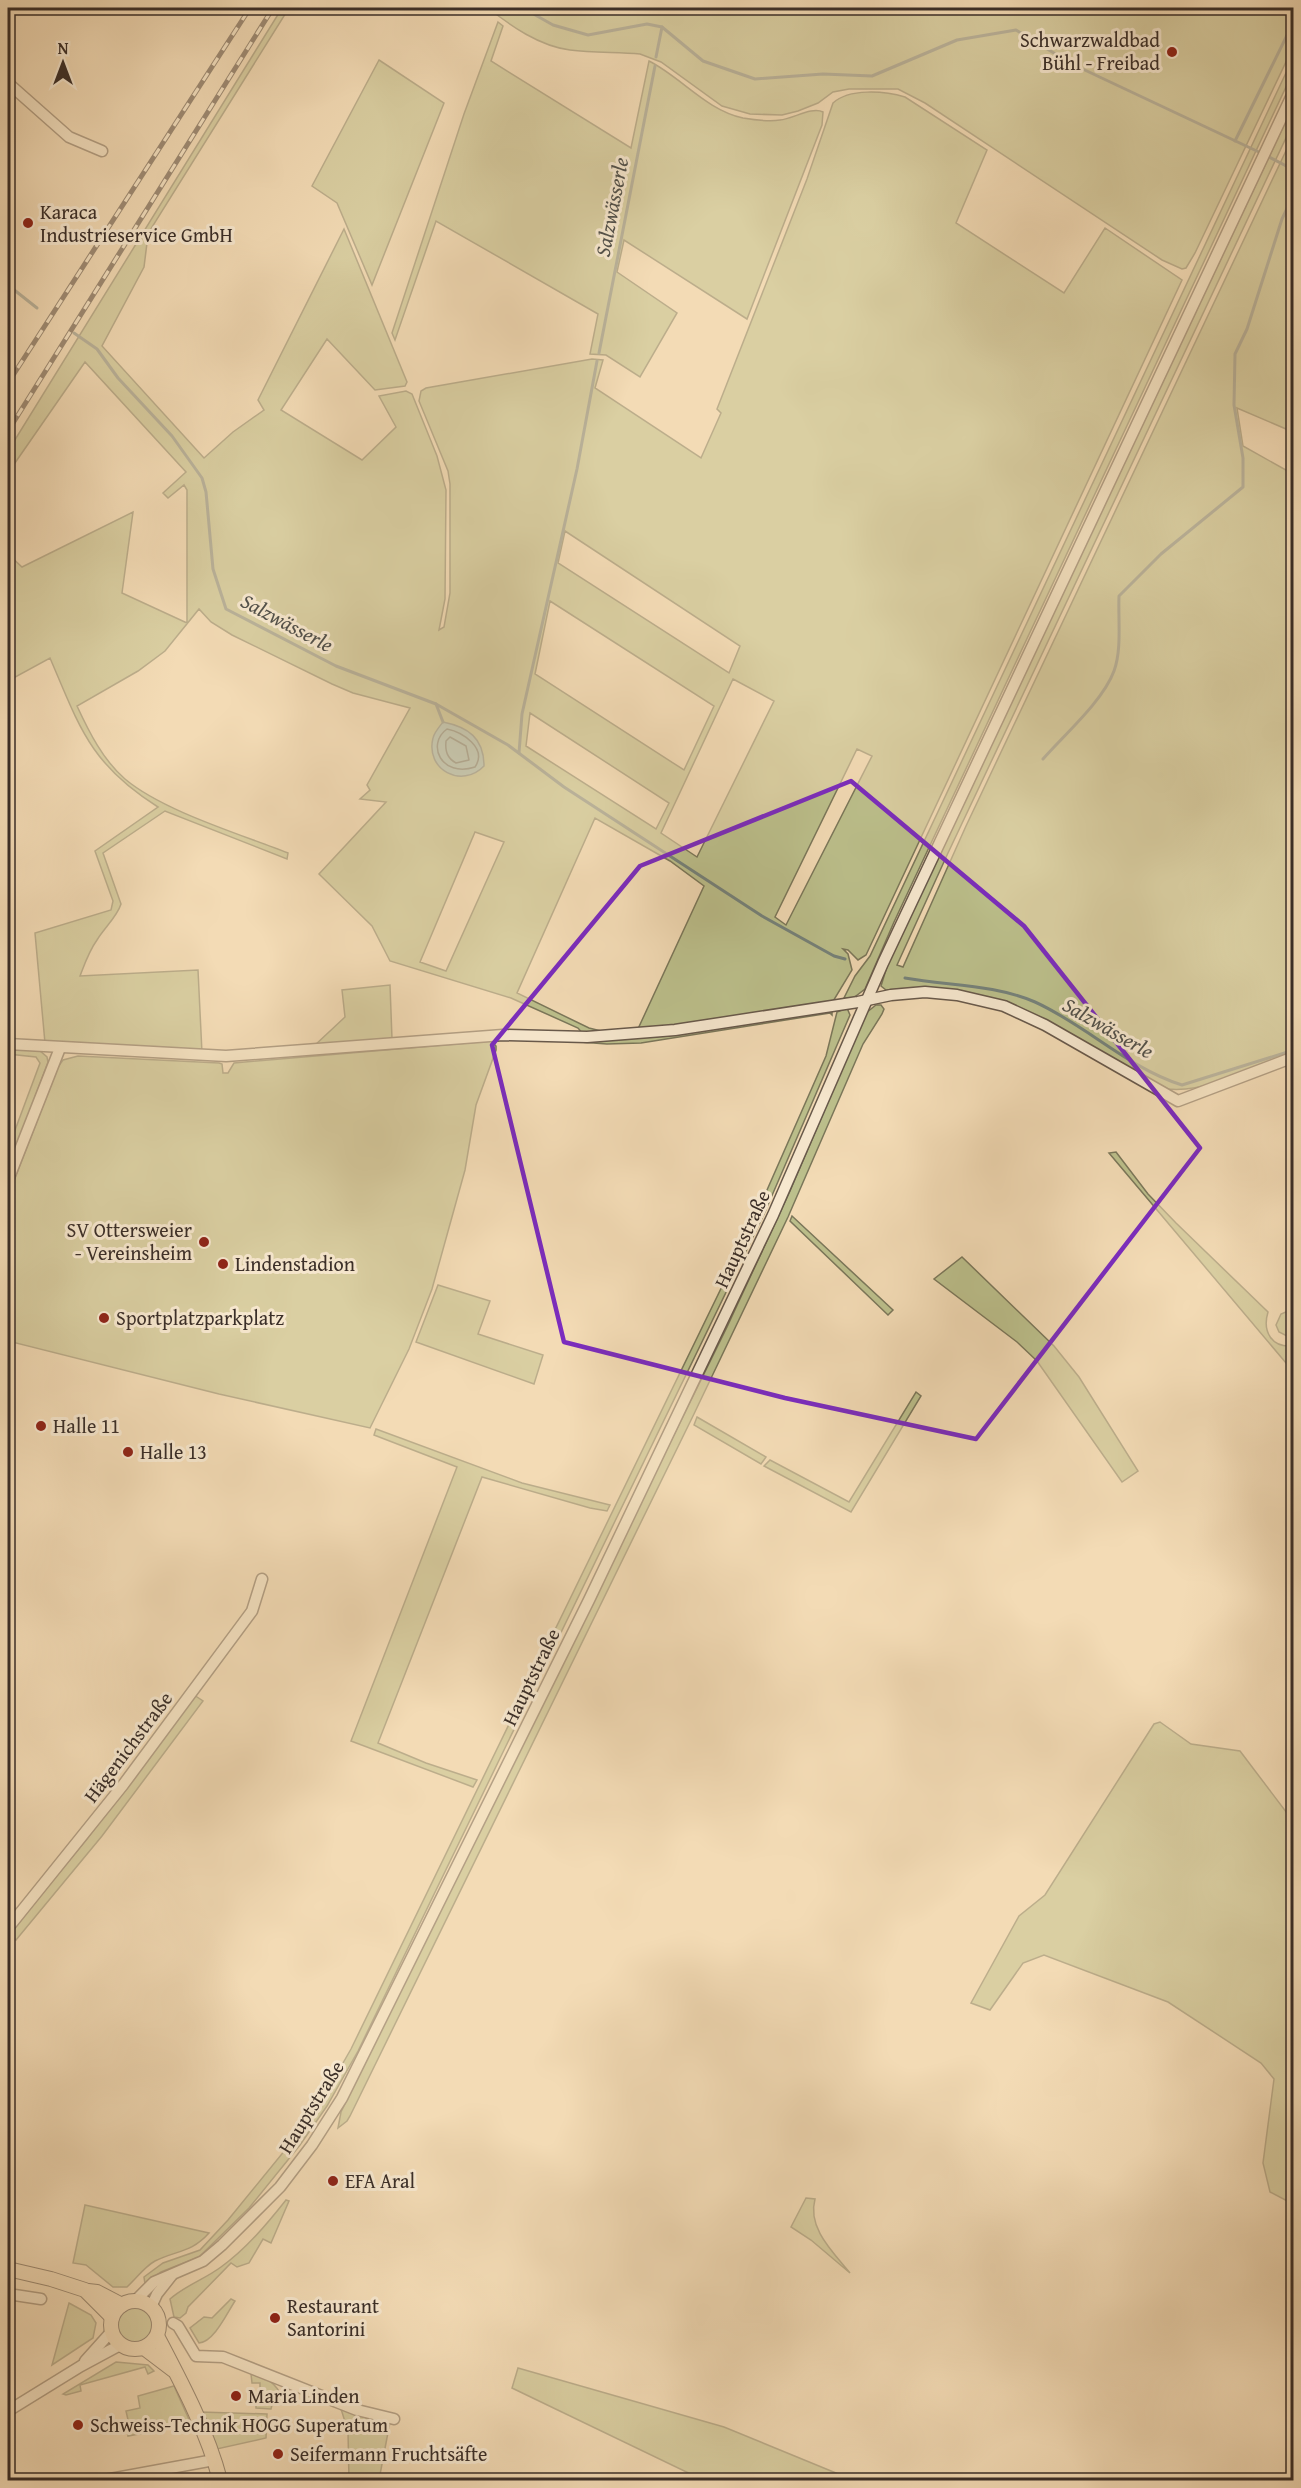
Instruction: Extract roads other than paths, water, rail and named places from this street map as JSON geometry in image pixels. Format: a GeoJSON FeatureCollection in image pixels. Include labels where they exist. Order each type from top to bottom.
{"type":"FeatureCollection","features":[{"type":"Feature","properties":{"kind":"main road"},"geometry":{"type":"LineString","coordinates":[[8,2269],[51,2278],[128,2303],[151,2307],[159,2322],[157,2336],[177,2373],[214,2460],[220,2481]]}},
{"type":"Feature","properties":{"kind":"main road"},"geometry":{"type":"LineString","coordinates":[[85,2290],[112,2317]]}},
{"type":"Feature","properties":{"kind":"main road"},"geometry":{"type":"LineString","coordinates":[[128,2303],[112,2317],[111,2332],[120,2345],[136,2350],[144,2348],[157,2336]]}},
{"type":"Feature","properties":{"kind":"main road"},"geometry":{"type":"LineString","coordinates":[[144,2348],[177,2373]]}},
{"type":"Feature","properties":{"kind":"street"},"geometry":{"type":"LineString","coordinates":[[8,83],[69,136],[102,151]]}},
{"type":"Feature","properties":{"kind":"street","name":"Hauptstraße"},"geometry":{"type":"LineString","coordinates":[[128,2303],[154,2282],[212,2255],[280,2187],[312,2145],[342,2098],[589,1600],[773,1215],[866,1001],[1293,91]]}},
{"type":"Feature","properties":{"kind":"street"},"geometry":{"type":"LineString","coordinates":[[8,1044],[226,1056],[503,1035],[599,1037],[675,1030],[866,1001],[891,995],[926,992],[957,995],[1004,1006],[1045,1024],[1178,1101],[1293,1057]]}},
{"type":"Feature","properties":{"kind":"street"},"geometry":{"type":"LineString","coordinates":[[8,1180],[60,1048]]}},
{"type":"Feature","properties":{"kind":"street","name":"Hägenichstraße"},"geometry":{"type":"LineString","coordinates":[[8,1928],[117,1794],[252,1611],[262,1579]]}},
{"type":"Feature","properties":{"kind":"street"},"geometry":{"type":"LineString","coordinates":[[151,2307],[157,2294],[172,2275]]}},
{"type":"Feature","properties":{"kind":"street"},"geometry":{"type":"LineString","coordinates":[[8,2294],[41,2299]]}},
{"type":"Feature","properties":{"kind":"street"},"geometry":{"type":"LineString","coordinates":[[173,2323],[178,2326],[196,2356],[223,2357],[357,2410],[394,2419]]}},
{"type":"Feature","properties":{"kind":"street"},"geometry":{"type":"LineString","coordinates":[[81,2366],[111,2332]]}},
{"type":"Feature","properties":{"kind":"street"},"geometry":{"type":"LineString","coordinates":[[8,2411],[120,2345]]}},
{"type":"Feature","properties":{"kind":"street"},"geometry":{"type":"LineString","coordinates":[[105,2481],[214,2460]]}},
{"type":"Feature","properties":{"kind":"water"},"geometry":{"type":"Polygon","coordinates":[[[443,722],[460,727],[478,741],[484,766],[475,773],[456,776],[447,773],[434,759],[432,749],[434,736],[443,722]]]}},
{"type":"Feature","properties":{"kind":"waterway"},"geometry":{"type":"LineString","coordinates":[[523,8],[553,25],[588,35],[647,24],[662,27],[703,61],[755,79],[823,74],[872,76],[957,40],[1016,30],[1072,64],[1261,153]]}},
{"type":"Feature","properties":{"kind":"waterway"},"geometry":{"type":"LineString","coordinates":[[1235,141],[1294,21]]}},
{"type":"Feature","properties":{"kind":"waterway","name":"Salzwässerle"},"geometry":{"type":"LineString","coordinates":[[656,57],[662,27]]}},
{"type":"Feature","properties":{"kind":"waterway","name":"Salzwässerle"},"geometry":{"type":"LineString","coordinates":[[599,353],[655,66]]}},
{"type":"Feature","properties":{"kind":"waterway"},"geometry":{"type":"LineString","coordinates":[[1267,156],[1294,170]]}},
{"type":"Feature","properties":{"kind":"waterway"},"geometry":{"type":"LineString","coordinates":[[1043,759],[1092,706],[1109,682],[1114,671],[1119,644],[1119,596],[1161,554],[1243,487],[1243,458],[1234,405],[1235,354],[1247,329],[1282,219],[1294,194]]}},
{"type":"Feature","properties":{"kind":"waterway","name":"Salzwässerle"},"geometry":{"type":"LineString","coordinates":[[8,285],[37,308]]}},
{"type":"Feature","properties":{"kind":"waterway","name":"Salzwässerle"},"geometry":{"type":"LineString","coordinates":[[74,333],[97,349],[118,378],[172,436],[202,478],[206,492],[213,569],[226,609],[336,666],[436,704],[508,745],[564,787],[762,916],[834,956],[845,959]]}},
{"type":"Feature","properties":{"kind":"waterway","name":"Salzwässerle"},"geometry":{"type":"LineString","coordinates":[[519,753],[522,714],[577,469],[597,361]]}},
{"type":"Feature","properties":{"kind":"waterway","name":"Salzwässerle"},"geometry":{"type":"LineString","coordinates":[[436,704],[443,722]]}},
{"type":"Feature","properties":{"kind":"waterway","name":"Salzwässerle"},"geometry":{"type":"LineString","coordinates":[[905,978],[987,989],[1035,1002],[1054,1011],[1143,1068],[1182,1085],[1294,1050]]}},
{"type":"Feature","properties":{"kind":"railway"},"geometry":{"type":"LineString","coordinates":[[8,383],[250,8]]}},
{"type":"Feature","properties":{"kind":"railway"},"geometry":{"type":"LineString","coordinates":[[8,431],[273,8]]}},
{"type":"Feature","properties":{"kind":"place","name":"Schwarzwaldbad Bühl - Freibad"},"geometry":{"type":"Point","coordinates":[1172,52]}},
{"type":"Feature","properties":{"kind":"place","name":"Karaca Industrieservice GmbH"},"geometry":{"type":"Point","coordinates":[28,223]}},
{"type":"Feature","properties":{"kind":"place","name":"SV Ottersweier - Vereinsheim"},"geometry":{"type":"Point","coordinates":[204,1242]}},
{"type":"Feature","properties":{"kind":"place","name":"Lindenstadion"},"geometry":{"type":"Point","coordinates":[223,1264]}},
{"type":"Feature","properties":{"kind":"place","name":"Sportplatzparkplatz"},"geometry":{"type":"Point","coordinates":[104,1318]}},
{"type":"Feature","properties":{"kind":"place","name":"Halle 11"},"geometry":{"type":"Point","coordinates":[41,1426]}},
{"type":"Feature","properties":{"kind":"place","name":"Halle 13"},"geometry":{"type":"Point","coordinates":[128,1452]}},
{"type":"Feature","properties":{"kind":"place","name":"EFA Aral"},"geometry":{"type":"Point","coordinates":[333,2181]}},
{"type":"Feature","properties":{"kind":"place","name":"Restaurant Santorini"},"geometry":{"type":"Point","coordinates":[275,2318]}},
{"type":"Feature","properties":{"kind":"place","name":"Maria Linden"},"geometry":{"type":"Point","coordinates":[236,2396]}},
{"type":"Feature","properties":{"kind":"place","name":"Schweiss-Technik HOGG Superatum"},"geometry":{"type":"Point","coordinates":[78,2425]}},
{"type":"Feature","properties":{"kind":"place","name":"Seifermann Fruchtsäfte"},"geometry":{"type":"Point","coordinates":[278,2454]}}]}
